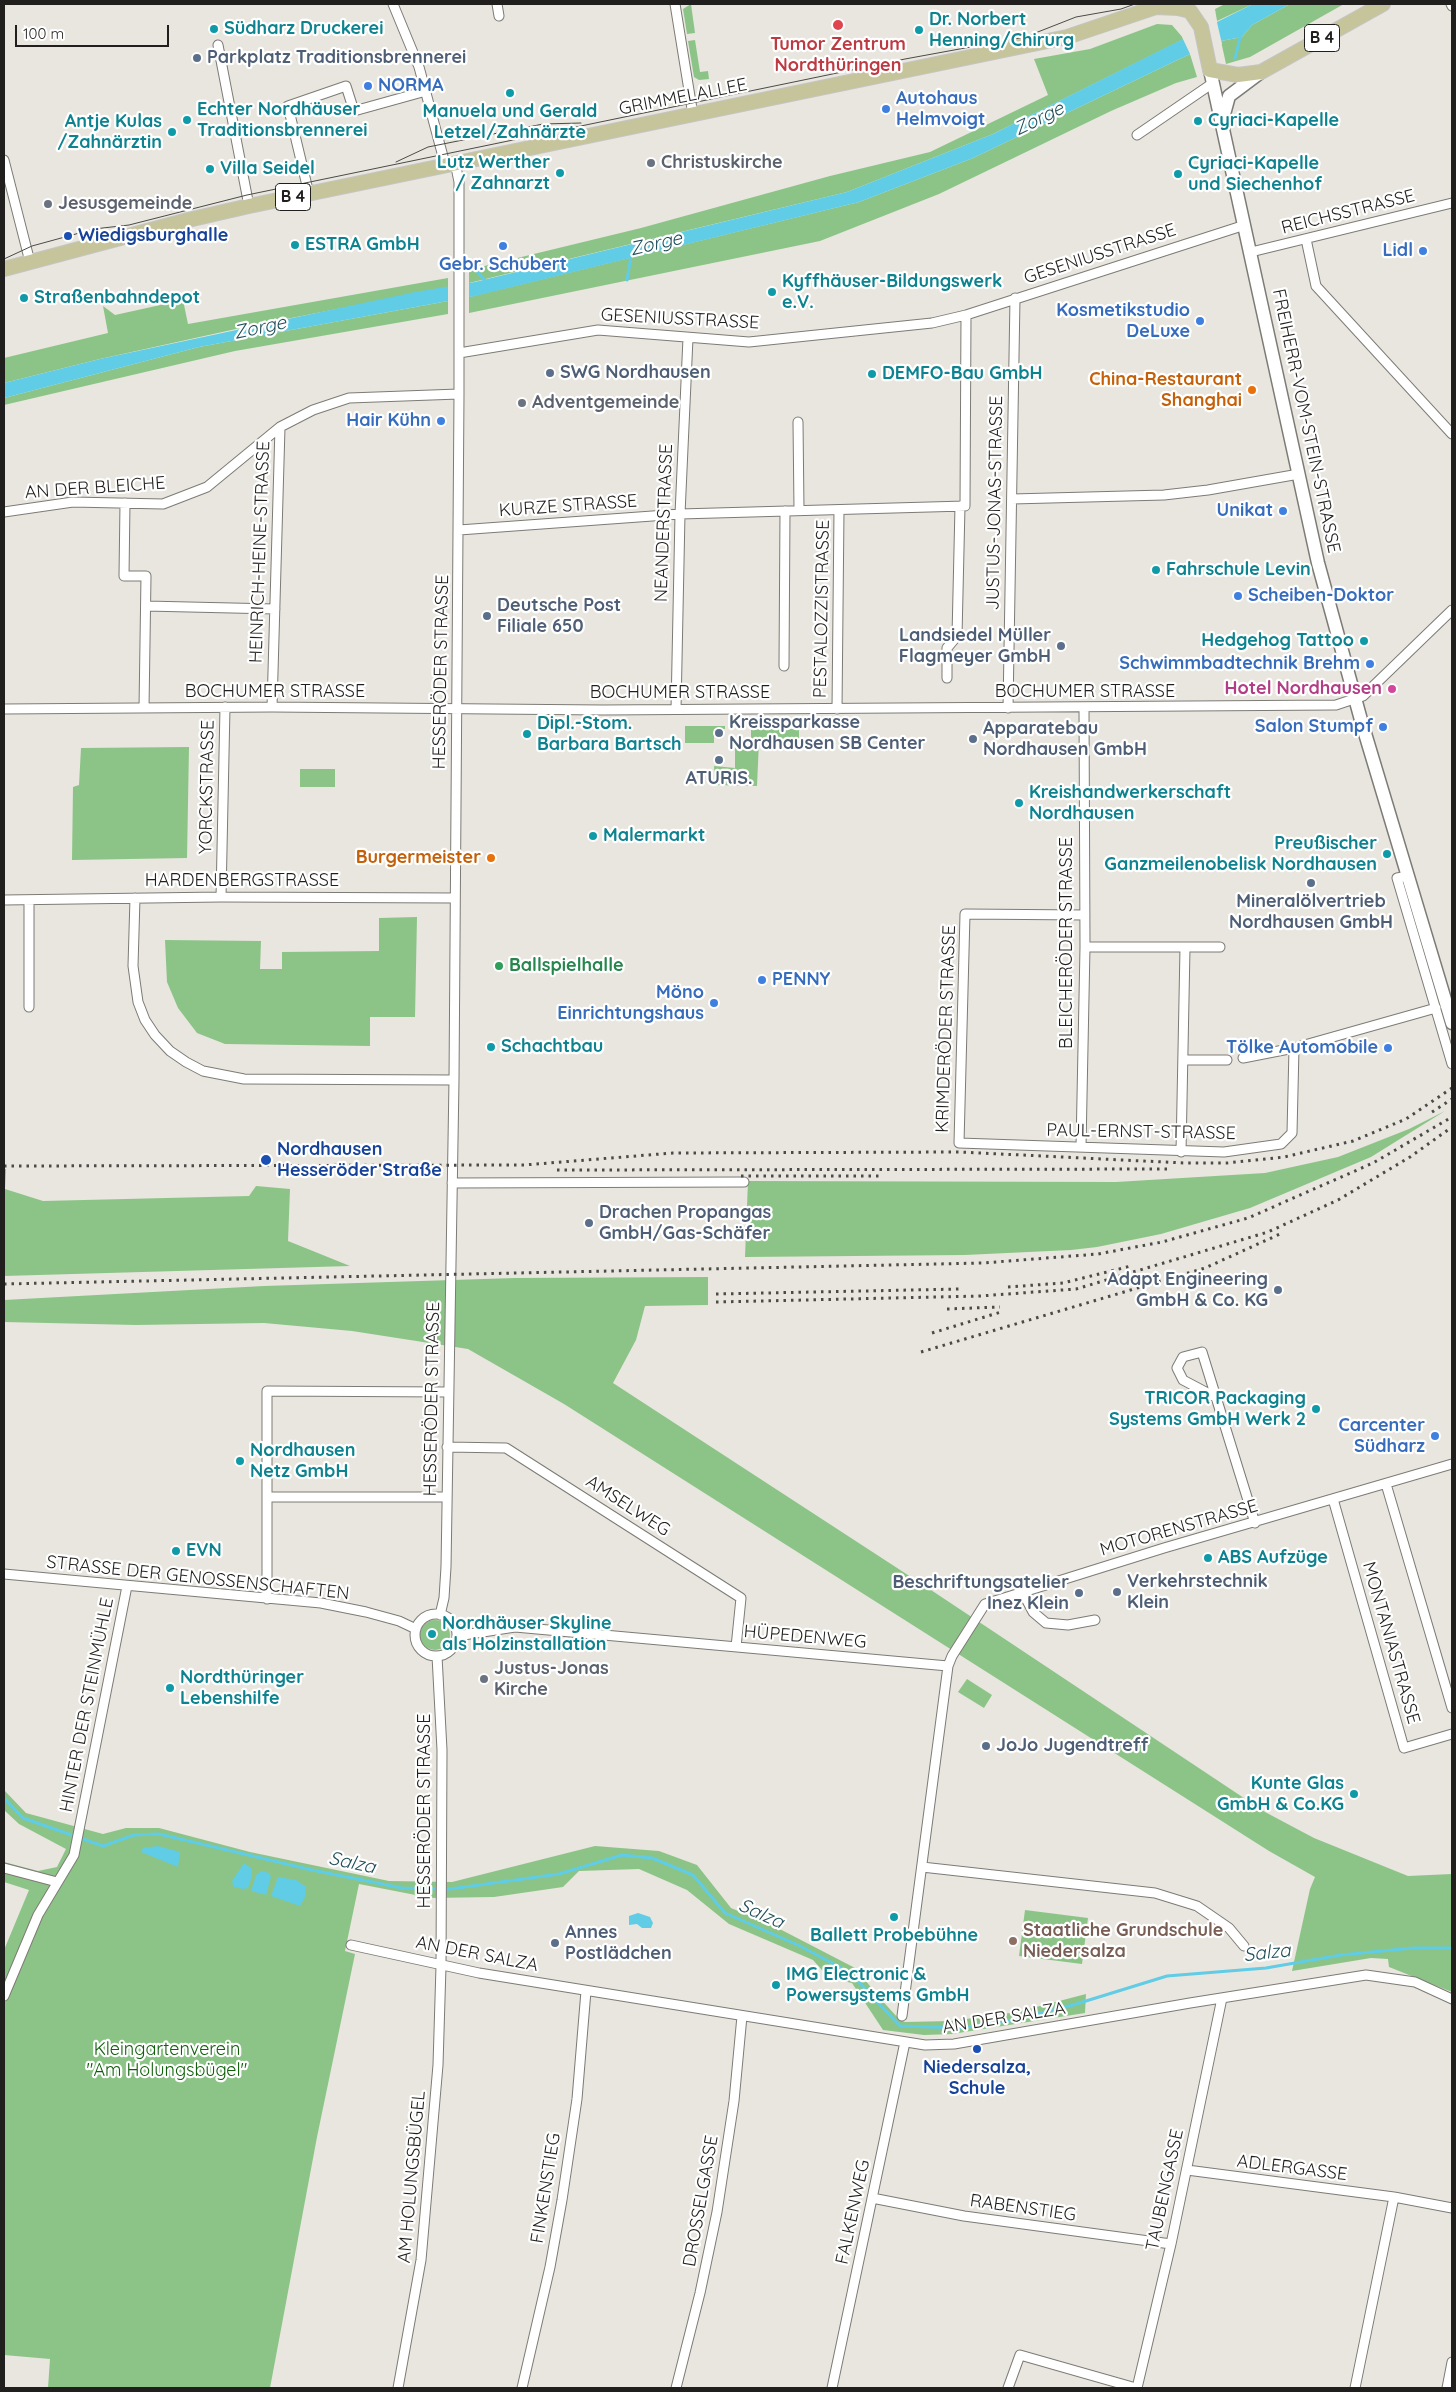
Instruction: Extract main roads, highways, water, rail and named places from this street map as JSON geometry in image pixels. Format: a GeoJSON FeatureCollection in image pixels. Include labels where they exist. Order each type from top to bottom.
{"type":"FeatureCollection","features":[{"type":"Feature","properties":{"kind":"main road","name":"B 4"},"geometry":{"type":"LineString","coordinates":[[1211,77],[1261,72],[1383,4]]}},
{"type":"Feature","properties":{"kind":"main road","name":"FREIHERR-VOM-STEIN-STRASSE"},"geometry":{"type":"LineString","coordinates":[[1152,6],[1192,8],[1200,26],[1318,563],[1355,699],[1452,1023]]}},
{"type":"Feature","properties":{"kind":"main road","name":"GRIMMELALLEE"},"geometry":{"type":"LineString","coordinates":[[4,269],[188,220],[249,206],[1067,37],[1108,25],[1152,6]]}},
{"type":"Feature","properties":{"kind":"main road"},"geometry":{"type":"LineString","coordinates":[[1222,123],[1229,96],[1261,72]]}},
{"type":"Feature","properties":{"kind":"water","name":"Zorge"},"geometry":{"type":"Polygon","coordinates":[[[1253,4],[1290,4],[1252,25],[1242,37],[1221,41],[1190,54],[973,158],[859,202],[475,296],[199,347],[4,398],[4,383],[100,359],[415,292],[475,282],[847,192],[993,134],[1253,4]]]}},
{"type":"Feature","properties":{"kind":"water"},"geometry":{"type":"Polygon","coordinates":[[[158,1846],[180,1852],[178,1867],[141,1852],[143,1848],[158,1846]]]}},
{"type":"Feature","properties":{"kind":"water"},"geometry":{"type":"Polygon","coordinates":[[[244,1863],[252,1869],[252,1876],[248,1888],[243,1889],[234,1887],[232,1881],[244,1863]]]}},
{"type":"Feature","properties":{"kind":"water"},"geometry":{"type":"Polygon","coordinates":[[[261,1871],[269,1873],[271,1877],[266,1895],[251,1891],[256,1875],[261,1871]]]}},
{"type":"Feature","properties":{"kind":"water"},"geometry":{"type":"Polygon","coordinates":[[[278,1877],[296,1880],[306,1887],[305,1897],[300,1906],[271,1896],[278,1877]]]}},
{"type":"Feature","properties":{"kind":"water"},"geometry":{"type":"Polygon","coordinates":[[[638,1913],[650,1917],[653,1923],[651,1928],[642,1928],[637,1924],[629,1925],[629,1916],[638,1913]]]}},
{"type":"Feature","properties":{"kind":"waterway"},"geometry":{"type":"LineString","coordinates":[[1235,58],[1241,34]]}},
{"type":"Feature","properties":{"kind":"waterway","name":"Zorge"},"geometry":{"type":"LineString","coordinates":[[627,280],[631,256]]}},
{"type":"Feature","properties":{"kind":"waterway"},"geometry":{"type":"LineString","coordinates":[[472,269],[477,271],[486,282]]}},
{"type":"Feature","properties":{"kind":"waterway","name":"Salza"},"geometry":{"type":"LineString","coordinates":[[4,1798],[23,1818],[103,1846],[134,1835],[159,1834],[312,1870],[402,1888],[450,1889],[559,1874],[622,1855],[652,1858],[693,1875],[725,1913],[800,1946],[849,1972],[900,2026],[960,2028],[1009,2021],[1073,2005],[1167,1976],[1266,1968],[1341,1955],[1413,1948],[1452,1948]]}},
{"type":"Feature","properties":{"kind":"tram line"},"geometry":{"type":"LineString","coordinates":[[4,259],[32,246],[94,229],[129,225],[247,195],[905,59],[1025,37],[1076,17],[1121,9],[1135,4]]}},
{"type":"Feature","properties":{"kind":"tram line"},"geometry":{"type":"LineString","coordinates":[[396,162],[428,147],[543,124],[581,123]]}},
{"type":"Feature","properties":{"kind":"railway"},"geometry":{"type":"LineString","coordinates":[[4,1166],[524,1165],[673,1153],[960,1152],[1184,1163],[1227,1163],[1284,1157],[1353,1141],[1406,1119],[1452,1088]]}},
{"type":"Feature","properties":{"kind":"railway"},"geometry":{"type":"LineString","coordinates":[[1432,1112],[1452,1099]]}},
{"type":"Feature","properties":{"kind":"railway"},"geometry":{"type":"LineString","coordinates":[[4,1284],[983,1263],[1098,1254],[1162,1242],[1248,1218],[1373,1163],[1452,1117]]}},
{"type":"Feature","properties":{"kind":"railway"},"geometry":{"type":"LineString","coordinates":[[716,1302],[980,1296],[1076,1289],[1268,1232],[1338,1200],[1410,1157],[1452,1127]]}},
{"type":"Feature","properties":{"kind":"railway"},"geometry":{"type":"LineString","coordinates":[[557,1170],[1172,1169]]}},
{"type":"Feature","properties":{"kind":"railway"},"geometry":{"type":"LineString","coordinates":[[741,1176],[883,1176]]}},
{"type":"Feature","properties":{"kind":"railway"},"geometry":{"type":"LineString","coordinates":[[921,1352],[1205,1268],[1280,1234]]}},
{"type":"Feature","properties":{"kind":"railway"},"geometry":{"type":"LineString","coordinates":[[1008,1287],[1063,1283],[1131,1266]]}},
{"type":"Feature","properties":{"kind":"railway"},"geometry":{"type":"LineString","coordinates":[[716,1294],[961,1289]]}},
{"type":"Feature","properties":{"kind":"railway"},"geometry":{"type":"LineString","coordinates":[[947,1309],[1000,1307]]}},
{"type":"Feature","properties":{"kind":"railway"},"geometry":{"type":"LineString","coordinates":[[932,1333],[1001,1312]]}},
{"type":"Feature","properties":{"kind":"place","name":"Tumor Zentrum Nordthüringen"},"geometry":{"type":"Point","coordinates":[838,25]}},
{"type":"Feature","properties":{"kind":"place","name":"Südharz Druckerei"},"geometry":{"type":"Point","coordinates":[214,29]}},
{"type":"Feature","properties":{"kind":"place","name":"Dr. Norbert Henning/Chirurg"},"geometry":{"type":"Point","coordinates":[919,30]}},
{"type":"Feature","properties":{"kind":"place","name":"Parkplatz Traditionsbrennerei"},"geometry":{"type":"Point","coordinates":[197,58]}},
{"type":"Feature","properties":{"kind":"place","name":"NORMA"},"geometry":{"type":"Point","coordinates":[368,86]}},
{"type":"Feature","properties":{"kind":"place","name":"Manuela und Gerald Letzel/Zahnärzte"},"geometry":{"type":"Point","coordinates":[510,93]}},
{"type":"Feature","properties":{"kind":"place","name":"Autohaus Helmvoigt"},"geometry":{"type":"Point","coordinates":[886,109]}},
{"type":"Feature","properties":{"kind":"place","name":"Echter Nordhäuser Traditionsbrennerei"},"geometry":{"type":"Point","coordinates":[187,120]}},
{"type":"Feature","properties":{"kind":"place","name":"Cyriaci-Kapelle"},"geometry":{"type":"Point","coordinates":[1198,121]}},
{"type":"Feature","properties":{"kind":"place","name":"Antje Kulas /Zahnärztin"},"geometry":{"type":"Point","coordinates":[172,132]}},
{"type":"Feature","properties":{"kind":"place","name":"Christuskirche"},"geometry":{"type":"Point","coordinates":[651,163]}},
{"type":"Feature","properties":{"kind":"place","name":"Villa Seidel"},"geometry":{"type":"Point","coordinates":[210,169]}},
{"type":"Feature","properties":{"kind":"place","name":"Lutz Werther / Zahnarzt"},"geometry":{"type":"Point","coordinates":[560,173]}},
{"type":"Feature","properties":{"kind":"place","name":"Cyriaci-Kapelle und Siechenhof"},"geometry":{"type":"Point","coordinates":[1178,174]}},
{"type":"Feature","properties":{"kind":"place","name":"Jesusgemeinde"},"geometry":{"type":"Point","coordinates":[48,204]}},
{"type":"Feature","properties":{"kind":"place","name":"Wiedigsburghalle"},"geometry":{"type":"Point","coordinates":[68,236]}},
{"type":"Feature","properties":{"kind":"place","name":"ESTRA GmbH"},"geometry":{"type":"Point","coordinates":[295,245]}},
{"type":"Feature","properties":{"kind":"place","name":"Gebr. Schubert"},"geometry":{"type":"Point","coordinates":[503,246]}},
{"type":"Feature","properties":{"kind":"place","name":"Lidl"},"geometry":{"type":"Point","coordinates":[1423,251]}},
{"type":"Feature","properties":{"kind":"place","name":"Kyffhäuser-Bildungswerk e.V."},"geometry":{"type":"Point","coordinates":[772,292]}},
{"type":"Feature","properties":{"kind":"place","name":"Straßenbahndepot"},"geometry":{"type":"Point","coordinates":[24,298]}},
{"type":"Feature","properties":{"kind":"place","name":"Kosmetikstudio DeLuxe"},"geometry":{"type":"Point","coordinates":[1200,321]}},
{"type":"Feature","properties":{"kind":"place","name":"SWG Nordhausen"},"geometry":{"type":"Point","coordinates":[550,373]}},
{"type":"Feature","properties":{"kind":"place","name":"DEMFO-Bau GmbH"},"geometry":{"type":"Point","coordinates":[872,374]}},
{"type":"Feature","properties":{"kind":"place","name":"China-Restaurant Shanghai"},"geometry":{"type":"Point","coordinates":[1252,390]}},
{"type":"Feature","properties":{"kind":"place","name":"Adventgemeinde"},"geometry":{"type":"Point","coordinates":[522,403]}},
{"type":"Feature","properties":{"kind":"place","name":"Hair Kühn"},"geometry":{"type":"Point","coordinates":[441,421]}},
{"type":"Feature","properties":{"kind":"place","name":"Unikat"},"geometry":{"type":"Point","coordinates":[1283,511]}},
{"type":"Feature","properties":{"kind":"place","name":"Fahrschule Levin"},"geometry":{"type":"Point","coordinates":[1156,570]}},
{"type":"Feature","properties":{"kind":"place","name":"Scheiben-Doktor"},"geometry":{"type":"Point","coordinates":[1238,596]}},
{"type":"Feature","properties":{"kind":"place","name":"Deutsche Post Filiale 650"},"geometry":{"type":"Point","coordinates":[487,616]}},
{"type":"Feature","properties":{"kind":"place","name":"Hedgehog Tattoo"},"geometry":{"type":"Point","coordinates":[1364,641]}},
{"type":"Feature","properties":{"kind":"place","name":"Landsiedel Müller Flagmeyer GmbH"},"geometry":{"type":"Point","coordinates":[1061,646]}},
{"type":"Feature","properties":{"kind":"place","name":"Schwimmbadtechnik Brehm"},"geometry":{"type":"Point","coordinates":[1370,664]}},
{"type":"Feature","properties":{"kind":"place","name":"Hotel Nordhausen"},"geometry":{"type":"Point","coordinates":[1392,689]}},
{"type":"Feature","properties":{"kind":"place","name":"Salon Stumpf"},"geometry":{"type":"Point","coordinates":[1383,727]}},
{"type":"Feature","properties":{"kind":"place","name":"Kreissparkasse Nordhausen SB Center"},"geometry":{"type":"Point","coordinates":[719,733]}},
{"type":"Feature","properties":{"kind":"place","name":"Dipl.-Stom. Barbara Bartsch"},"geometry":{"type":"Point","coordinates":[527,734]}},
{"type":"Feature","properties":{"kind":"place","name":"Apparatebau Nordhausen GmbH"},"geometry":{"type":"Point","coordinates":[973,739]}},
{"type":"Feature","properties":{"kind":"place","name":"ATURIS."},"geometry":{"type":"Point","coordinates":[719,760]}},
{"type":"Feature","properties":{"kind":"place","name":"Kreishandwerkerschaft Nordhausen"},"geometry":{"type":"Point","coordinates":[1019,803]}},
{"type":"Feature","properties":{"kind":"place","name":"Malermarkt"},"geometry":{"type":"Point","coordinates":[593,836]}},
{"type":"Feature","properties":{"kind":"place","name":"Preußischer Ganzmeilenobelisk Nordhausen"},"geometry":{"type":"Point","coordinates":[1387,854]}},
{"type":"Feature","properties":{"kind":"place","name":"Burgermeister"},"geometry":{"type":"Point","coordinates":[491,858]}},
{"type":"Feature","properties":{"kind":"place","name":"Mineralölvertrieb Nordhausen GmbH"},"geometry":{"type":"Point","coordinates":[1311,883]}},
{"type":"Feature","properties":{"kind":"place","name":"Ballspielhalle"},"geometry":{"type":"Point","coordinates":[499,966]}},
{"type":"Feature","properties":{"kind":"place","name":"PENNY"},"geometry":{"type":"Point","coordinates":[762,980]}},
{"type":"Feature","properties":{"kind":"place","name":"Möno Einrichtungshaus"},"geometry":{"type":"Point","coordinates":[714,1003]}},
{"type":"Feature","properties":{"kind":"place","name":"Schachtbau"},"geometry":{"type":"Point","coordinates":[491,1047]}},
{"type":"Feature","properties":{"kind":"place","name":"Tölke Automobile"},"geometry":{"type":"Point","coordinates":[1388,1048]}},
{"type":"Feature","properties":{"kind":"place","name":"Nordhausen Hesseröder Straße"},"geometry":{"type":"Point","coordinates":[266,1160]}},
{"type":"Feature","properties":{"kind":"place","name":"Drachen Propangas GmbH/Gas-Schäfer"},"geometry":{"type":"Point","coordinates":[589,1223]}},
{"type":"Feature","properties":{"kind":"place","name":"Adapt Engineering GmbH & Co. KG"},"geometry":{"type":"Point","coordinates":[1278,1290]}},
{"type":"Feature","properties":{"kind":"place","name":"TRICOR Packaging Systems GmbH Werk 2"},"geometry":{"type":"Point","coordinates":[1316,1409]}},
{"type":"Feature","properties":{"kind":"place","name":"Carcenter Südharz"},"geometry":{"type":"Point","coordinates":[1435,1436]}},
{"type":"Feature","properties":{"kind":"place","name":"Nordhausen Netz GmbH"},"geometry":{"type":"Point","coordinates":[240,1461]}},
{"type":"Feature","properties":{"kind":"place","name":"EVN"},"geometry":{"type":"Point","coordinates":[176,1551]}},
{"type":"Feature","properties":{"kind":"place","name":"ABS Aufzüge"},"geometry":{"type":"Point","coordinates":[1208,1558]}},
{"type":"Feature","properties":{"kind":"place","name":"Verkehrstechnik Klein"},"geometry":{"type":"Point","coordinates":[1117,1592]}},
{"type":"Feature","properties":{"kind":"place","name":"Beschriftungsatelier Inez Klein"},"geometry":{"type":"Point","coordinates":[1079,1593]}},
{"type":"Feature","properties":{"kind":"place","name":"Nordhäuser Skyline als Holzinstallation"},"geometry":{"type":"Point","coordinates":[432,1634]}},
{"type":"Feature","properties":{"kind":"place","name":"Justus-Jonas Kirche"},"geometry":{"type":"Point","coordinates":[484,1679]}},
{"type":"Feature","properties":{"kind":"place","name":"Nordthüringer Lebenshilfe"},"geometry":{"type":"Point","coordinates":[170,1688]}},
{"type":"Feature","properties":{"kind":"place","name":"JoJo Jugendtreff"},"geometry":{"type":"Point","coordinates":[986,1746]}},
{"type":"Feature","properties":{"kind":"place","name":"Kunte Glas GmbH & Co.KG"},"geometry":{"type":"Point","coordinates":[1354,1794]}},
{"type":"Feature","properties":{"kind":"place","name":"Ballett Probebühne"},"geometry":{"type":"Point","coordinates":[894,1917]}},
{"type":"Feature","properties":{"kind":"place","name":"Staatliche Grundschule Niedersalza"},"geometry":{"type":"Point","coordinates":[1013,1941]}},
{"type":"Feature","properties":{"kind":"place","name":"Annes Postlädchen"},"geometry":{"type":"Point","coordinates":[555,1943]}},
{"type":"Feature","properties":{"kind":"place","name":"IMG Electronic & Powersystems GmbH"},"geometry":{"type":"Point","coordinates":[776,1985]}},
{"type":"Feature","properties":{"kind":"place","name":"Niedersalza, Schule"},"geometry":{"type":"Point","coordinates":[977,2049]}},
{"type":"Feature","properties":{"kind":"park label","name":"Kleingartenverein \"Am Holungsbügel\""},"geometry":{"type":"Point","coordinates":[167,2060]}}]}
